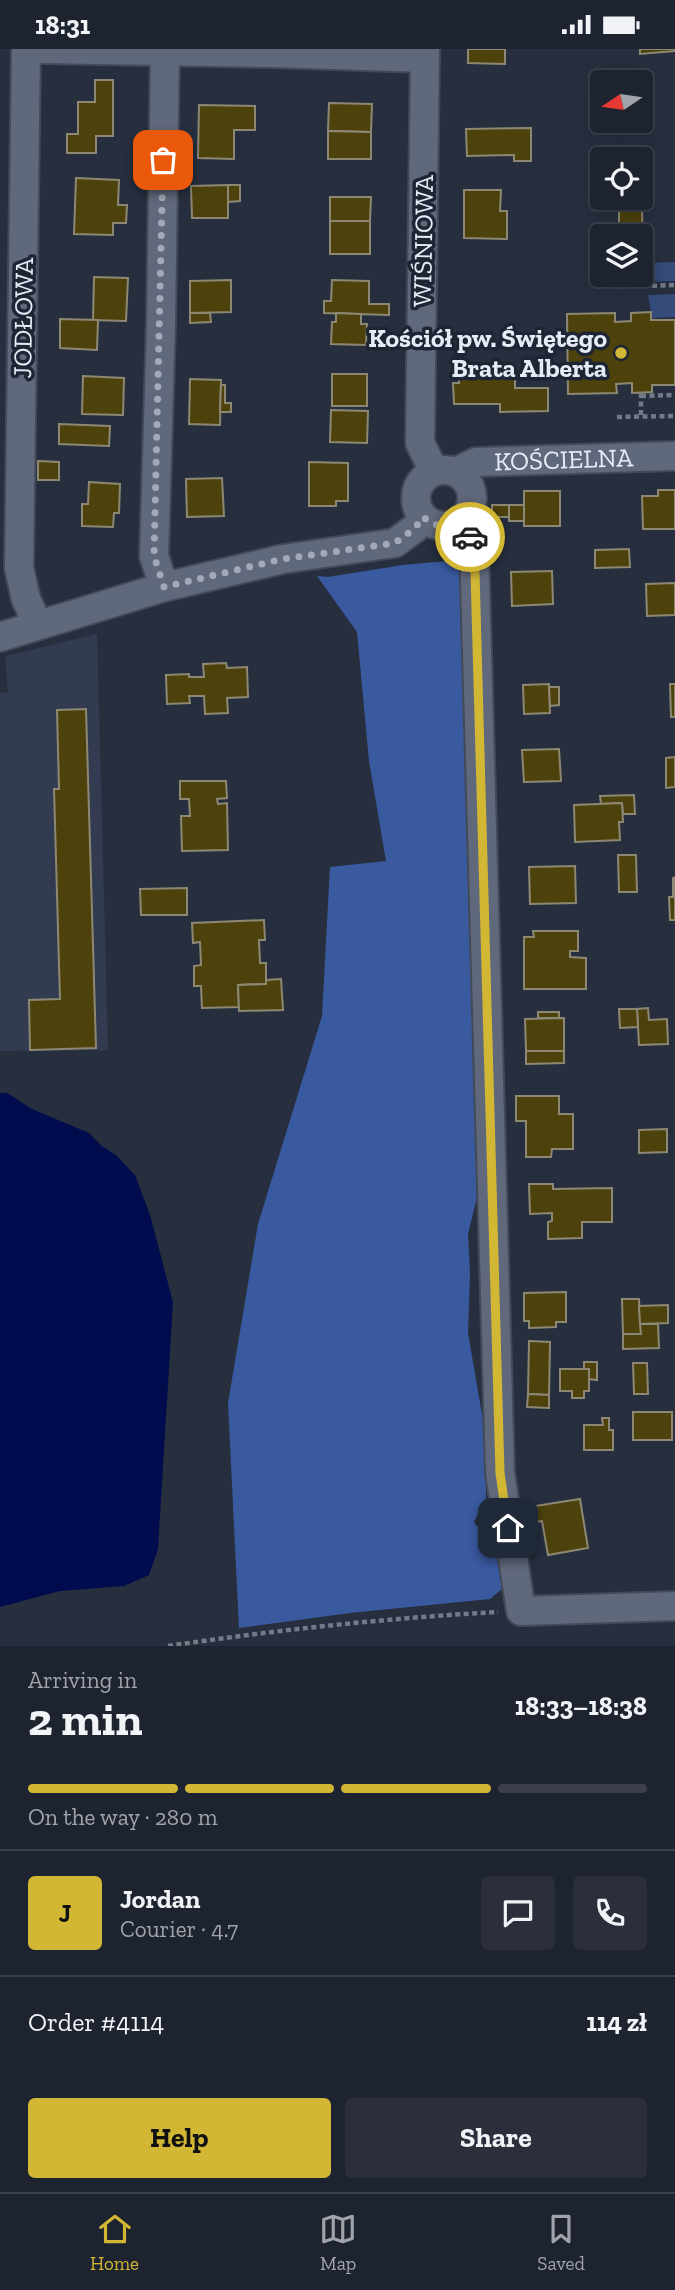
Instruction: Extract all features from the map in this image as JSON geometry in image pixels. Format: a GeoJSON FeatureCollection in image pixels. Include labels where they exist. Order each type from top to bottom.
{"type":"FeatureCollection","features":[{"type":"Feature","properties":{"kind":"street","name":"JODŁOWA"},"geometry":{"type":"LineString","coordinates":[[26,49],[19,568],[26,599],[38,625]]}},
{"type":"Feature","properties":{"kind":"street"},"geometry":{"type":"LineString","coordinates":[[40,49],[425,54]]}},
{"type":"Feature","properties":{"kind":"street"},"geometry":{"type":"LineString","coordinates":[[164,587],[154,556],[165,50]]}},
{"type":"Feature","properties":{"kind":"street","name":"WIŚNIOWA"},"geometry":{"type":"LineString","coordinates":[[425,54],[420,443],[445,471]]}},
{"type":"Feature","properties":{"kind":"street","name":"KOŚCIELNA"},"geometry":{"type":"LineString","coordinates":[[445,471],[476,462],[675,456]]}},
{"type":"Feature","properties":{"kind":"street"},"geometry":{"type":"LineString","coordinates":[[445,471],[465,478],[473,499],[471,510],[464,519],[454,526],[443,527],[432,524],[423,517],[417,507],[416,496],[425,477],[445,471]]}},
{"type":"Feature","properties":{"kind":"street"},"geometry":{"type":"LineString","coordinates":[[0,637],[164,587],[283,559],[395,543],[415,528],[423,517]]}},
{"type":"Feature","properties":{"kind":"street"},"geometry":{"type":"LineString","coordinates":[[464,519],[474,545],[500,1473],[516,1611],[675,1606]]}},
{"type":"Feature","properties":{"kind":"path"},"geometry":{"type":"LineString","coordinates":[[653,286],[675,285]]}},
{"type":"Feature","properties":{"kind":"path"},"geometry":{"type":"LineString","coordinates":[[641,417],[641,394],[675,395]]}},
{"type":"Feature","properties":{"kind":"path"},"geometry":{"type":"LineString","coordinates":[[617,417],[675,416]]}},
{"type":"Feature","properties":{"kind":"path"},"geometry":{"type":"LineString","coordinates":[[168,1646],[285,1630],[431,1615],[516,1611]]}},
{"type":"Feature","properties":{"kind":"shaded area"},"geometry":{"type":"Polygon","coordinates":[[[675,262],[675,281],[653,282],[653,263],[675,262]]]}},
{"type":"Feature","properties":{"kind":"shaded area"},"geometry":{"type":"Polygon","coordinates":[[[675,294],[675,317],[652,318],[648,295],[675,294]]]}},
{"type":"Feature","properties":{"kind":"shaded area"},"geometry":{"type":"Polygon","coordinates":[[[459,560],[470,601],[480,1185],[468,1234],[468,1333],[485,1432],[486,1498],[474,1522],[499,1555],[502,1589],[490,1599],[350,1613],[239,1628],[228,1403],[258,1224],[322,1016],[330,867],[386,861],[369,761],[357,632],[317,576],[328,577],[403,565],[459,560]]]}},
{"type":"Feature","properties":{"kind":"shaded area"},"geometry":{"type":"Polygon","coordinates":[[[97,634],[108,1050],[0,1051],[0,693],[8,692],[5,656],[97,634]]]}},
{"type":"Feature","properties":{"kind":"shaded area"},"geometry":{"type":"Polygon","coordinates":[[[0,1093],[7,1093],[32,1109],[89,1133],[135,1175],[150,1215],[173,1302],[158,1549],[149,1575],[124,1586],[60,1591],[0,1607],[0,1093]]]}},
{"type":"Feature","properties":{"kind":"building"},"geometry":{"type":"Polygon","coordinates":[[[468,49],[505,49],[505,64],[468,63],[468,49]]]}},
{"type":"Feature","properties":{"kind":"building"},"geometry":{"type":"Polygon","coordinates":[[[640,49],[675,49],[675,51],[640,54],[640,49]]]}},
{"type":"Feature","properties":{"kind":"building"},"geometry":{"type":"Polygon","coordinates":[[[95,80],[113,80],[113,136],[96,136],[96,153],[67,153],[67,134],[78,134],[78,102],[95,102],[95,80]]]}},
{"type":"Feature","properties":{"kind":"building"},"geometry":{"type":"Polygon","coordinates":[[[329,103],[372,104],[371,132],[328,131],[329,103]]]}},
{"type":"Feature","properties":{"kind":"building"},"geometry":{"type":"Polygon","coordinates":[[[199,105],[255,106],[255,130],[234,130],[234,159],[198,158],[199,105]]]}},
{"type":"Feature","properties":{"kind":"building"},"geometry":{"type":"Polygon","coordinates":[[[531,128],[531,161],[514,161],[514,155],[467,156],[466,129],[531,128]]]}},
{"type":"Feature","properties":{"kind":"building"},"geometry":{"type":"Polygon","coordinates":[[[328,131],[371,132],[371,159],[328,159],[328,131]]]}},
{"type":"Feature","properties":{"kind":"building"},"geometry":{"type":"Polygon","coordinates":[[[76,178],[119,180],[118,205],[127,205],[126,223],[113,223],[113,235],[74,234],[76,178]]]}},
{"type":"Feature","properties":{"kind":"building"},"geometry":{"type":"Polygon","coordinates":[[[228,185],[228,218],[192,218],[191,186],[228,185]]]}},
{"type":"Feature","properties":{"kind":"building"},"geometry":{"type":"Polygon","coordinates":[[[228,185],[240,185],[240,201],[228,202],[228,185]]]}},
{"type":"Feature","properties":{"kind":"building"},"geometry":{"type":"Polygon","coordinates":[[[464,190],[501,190],[500,211],[507,211],[507,239],[464,238],[464,190]]]}},
{"type":"Feature","properties":{"kind":"building"},"geometry":{"type":"Polygon","coordinates":[[[330,197],[371,197],[370,221],[330,221],[330,197]]]}},
{"type":"Feature","properties":{"kind":"building"},"geometry":{"type":"Polygon","coordinates":[[[619,210],[642,210],[642,224],[604,223],[619,223],[619,210]]]}},
{"type":"Feature","properties":{"kind":"building"},"geometry":{"type":"Polygon","coordinates":[[[330,221],[370,221],[370,254],[330,254],[330,221]]]}},
{"type":"Feature","properties":{"kind":"building"},"geometry":{"type":"Polygon","coordinates":[[[94,277],[128,278],[126,321],[93,320],[94,277]]]}},
{"type":"Feature","properties":{"kind":"building"},"geometry":{"type":"Polygon","coordinates":[[[231,280],[231,312],[190,313],[190,281],[231,280]]]}},
{"type":"Feature","properties":{"kind":"building"},"geometry":{"type":"Polygon","coordinates":[[[332,280],[369,281],[369,304],[389,304],[389,315],[324,313],[324,301],[331,301],[332,280]]]}},
{"type":"Feature","properties":{"kind":"building","name":"Kościół pw. Świętego Brata Alberta"},"geometry":{"type":"Polygon","coordinates":[[[651,312],[651,320],[675,320],[675,385],[652,385],[652,392],[632,393],[632,383],[616,384],[617,393],[568,394],[567,314],[615,313],[615,322],[631,321],[631,313],[651,312]]]}},
{"type":"Feature","properties":{"kind":"building"},"geometry":{"type":"Polygon","coordinates":[[[190,313],[210,313],[211,322],[190,323],[190,313]]]}},
{"type":"Feature","properties":{"kind":"building"},"geometry":{"type":"Polygon","coordinates":[[[336,313],[361,314],[361,324],[367,324],[366,345],[331,344],[332,322],[336,322],[336,313]]]}},
{"type":"Feature","properties":{"kind":"building"},"geometry":{"type":"Polygon","coordinates":[[[60,319],[98,320],[97,350],[60,348],[60,319]]]}},
{"type":"Feature","properties":{"kind":"building"},"geometry":{"type":"Polygon","coordinates":[[[515,365],[515,388],[548,388],[548,411],[500,412],[500,404],[454,404],[453,383],[459,383],[459,366],[515,365]]]}},
{"type":"Feature","properties":{"kind":"building"},"geometry":{"type":"Polygon","coordinates":[[[332,374],[367,374],[367,406],[332,406],[332,374]]]}},
{"type":"Feature","properties":{"kind":"building"},"geometry":{"type":"Polygon","coordinates":[[[83,376],[124,378],[123,415],[82,414],[83,376]]]}},
{"type":"Feature","properties":{"kind":"building"},"geometry":{"type":"Polygon","coordinates":[[[190,379],[221,380],[220,425],[189,424],[190,379]]]}},
{"type":"Feature","properties":{"kind":"building"},"geometry":{"type":"Polygon","coordinates":[[[221,385],[225,385],[225,403],[231,403],[231,412],[220,412],[221,385]]]}},
{"type":"Feature","properties":{"kind":"building"},"geometry":{"type":"Polygon","coordinates":[[[331,410],[368,411],[367,443],[330,442],[331,410]]]}},
{"type":"Feature","properties":{"kind":"building"},"geometry":{"type":"Polygon","coordinates":[[[59,424],[110,426],[109,446],[59,444],[59,424]]]}},
{"type":"Feature","properties":{"kind":"building"},"geometry":{"type":"Polygon","coordinates":[[[38,461],[59,462],[59,480],[38,480],[38,461]]]}},
{"type":"Feature","properties":{"kind":"building"},"geometry":{"type":"Polygon","coordinates":[[[309,462],[348,463],[348,501],[336,501],[336,506],[309,506],[309,462]]]}},
{"type":"Feature","properties":{"kind":"building"},"geometry":{"type":"Polygon","coordinates":[[[222,478],[224,516],[187,517],[186,479],[222,478]]]}},
{"type":"Feature","properties":{"kind":"building"},"geometry":{"type":"Polygon","coordinates":[[[89,482],[120,484],[119,513],[114,513],[113,527],[82,526],[82,504],[88,504],[89,482]]]}},
{"type":"Feature","properties":{"kind":"building"},"geometry":{"type":"Polygon","coordinates":[[[658,490],[675,490],[675,529],[643,529],[642,496],[658,496],[658,490]]]}},
{"type":"Feature","properties":{"kind":"building"},"geometry":{"type":"Polygon","coordinates":[[[524,491],[560,491],[560,526],[524,526],[524,491]]]}},
{"type":"Feature","properties":{"kind":"building"},"geometry":{"type":"Polygon","coordinates":[[[492,505],[509,505],[509,517],[492,517],[492,505]]]}},
{"type":"Feature","properties":{"kind":"building"},"geometry":{"type":"Polygon","coordinates":[[[509,505],[524,505],[524,521],[509,521],[509,505]]]}},
{"type":"Feature","properties":{"kind":"building"},"geometry":{"type":"Polygon","coordinates":[[[629,549],[630,567],[595,568],[595,550],[629,549]]]}},
{"type":"Feature","properties":{"kind":"building"},"geometry":{"type":"Polygon","coordinates":[[[552,571],[553,604],[512,606],[511,572],[552,571]]]}},
{"type":"Feature","properties":{"kind":"building"},"geometry":{"type":"Polygon","coordinates":[[[675,583],[675,615],[647,616],[646,584],[675,583]]]}},
{"type":"Feature","properties":{"kind":"building"},"geometry":{"type":"Polygon","coordinates":[[[226,663],[227,668],[247,667],[248,697],[227,698],[228,713],[205,714],[204,696],[189,696],[190,703],[167,704],[166,675],[189,674],[189,677],[204,677],[203,664],[226,663]]]}},
{"type":"Feature","properties":{"kind":"building"},"geometry":{"type":"Polygon","coordinates":[[[549,684],[550,713],[524,714],[523,685],[549,684]]]}},
{"type":"Feature","properties":{"kind":"building"},"geometry":{"type":"Polygon","coordinates":[[[670,684],[675,684],[675,717],[671,717],[670,684]]]}},
{"type":"Feature","properties":{"kind":"building"},"geometry":{"type":"Polygon","coordinates":[[[549,687],[559,687],[559,705],[550,706],[549,687]]]}},
{"type":"Feature","properties":{"kind":"building"},"geometry":{"type":"Polygon","coordinates":[[[86,709],[96,1048],[30,1050],[29,1000],[60,999],[54,789],[59,789],[57,710],[86,709]]]}},
{"type":"Feature","properties":{"kind":"building"},"geometry":{"type":"Polygon","coordinates":[[[559,749],[561,781],[524,782],[522,750],[559,749]]]}},
{"type":"Feature","properties":{"kind":"building"},"geometry":{"type":"Polygon","coordinates":[[[675,757],[675,787],[666,788],[666,758],[675,757]]]}},
{"type":"Feature","properties":{"kind":"building"},"geometry":{"type":"Polygon","coordinates":[[[180,781],[226,781],[227,798],[217,799],[218,804],[227,803],[228,850],[182,851],[181,816],[190,816],[189,799],[180,799],[180,781]]]}},
{"type":"Feature","properties":{"kind":"building"},"geometry":{"type":"Polygon","coordinates":[[[634,795],[635,814],[623,814],[622,803],[601,804],[600,796],[634,795]]]}},
{"type":"Feature","properties":{"kind":"building"},"geometry":{"type":"Polygon","coordinates":[[[622,803],[620,840],[575,842],[574,805],[622,803]]]}},
{"type":"Feature","properties":{"kind":"building"},"geometry":{"type":"Polygon","coordinates":[[[618,855],[636,855],[637,892],[619,892],[618,855]]]}},
{"type":"Feature","properties":{"kind":"building"},"geometry":{"type":"Polygon","coordinates":[[[575,866],[576,903],[530,904],[529,867],[575,866]]]}},
{"type":"Feature","properties":{"kind":"building"},"geometry":{"type":"Polygon","coordinates":[[[675,877],[675,920],[670,920],[669,897],[673,897],[675,877]]]}},
{"type":"Feature","properties":{"kind":"building"},"geometry":{"type":"Polygon","coordinates":[[[187,888],[187,915],[141,915],[140,889],[187,888]]]}},
{"type":"Feature","properties":{"kind":"building"},"geometry":{"type":"Polygon","coordinates":[[[264,920],[265,940],[259,940],[260,963],[266,963],[266,984],[238,985],[239,1007],[202,1008],[201,986],[194,986],[194,966],[201,965],[200,942],[193,943],[192,923],[264,920]]]}},
{"type":"Feature","properties":{"kind":"building"},"geometry":{"type":"Polygon","coordinates":[[[533,931],[578,931],[578,951],[570,951],[570,957],[586,958],[586,989],[524,989],[524,937],[534,937],[533,931]]]}},
{"type":"Feature","properties":{"kind":"building"},"geometry":{"type":"Polygon","coordinates":[[[281,979],[283,1010],[239,1011],[238,985],[266,984],[266,980],[281,979]]]}},
{"type":"Feature","properties":{"kind":"building"},"geometry":{"type":"Polygon","coordinates":[[[648,1008],[649,1020],[667,1019],[668,1044],[639,1045],[637,1009],[648,1008]]]}},
{"type":"Feature","properties":{"kind":"building"},"geometry":{"type":"Polygon","coordinates":[[[619,1009],[637,1009],[638,1027],[620,1028],[619,1009]]]}},
{"type":"Feature","properties":{"kind":"building"},"geometry":{"type":"Polygon","coordinates":[[[538,1012],[559,1012],[559,1018],[538,1018],[538,1012]]]}},
{"type":"Feature","properties":{"kind":"building"},"geometry":{"type":"Polygon","coordinates":[[[564,1018],[564,1051],[526,1051],[525,1019],[564,1018]]]}},
{"type":"Feature","properties":{"kind":"building"},"geometry":{"type":"Polygon","coordinates":[[[526,1051],[564,1051],[564,1063],[526,1064],[526,1051]]]}},
{"type":"Feature","properties":{"kind":"building"},"geometry":{"type":"Polygon","coordinates":[[[516,1096],[559,1096],[559,1114],[573,1114],[573,1149],[552,1149],[551,1157],[526,1157],[526,1121],[516,1121],[516,1096]]]}},
{"type":"Feature","properties":{"kind":"building"},"geometry":{"type":"Polygon","coordinates":[[[667,1129],[667,1152],[639,1153],[639,1130],[667,1129]]]}},
{"type":"Feature","properties":{"kind":"building"},"geometry":{"type":"Polygon","coordinates":[[[529,1184],[553,1184],[553,1189],[612,1188],[612,1222],[582,1222],[582,1238],[548,1239],[548,1222],[552,1221],[552,1213],[530,1214],[529,1184]]]}},
{"type":"Feature","properties":{"kind":"building"},"geometry":{"type":"Polygon","coordinates":[[[566,1292],[566,1322],[556,1322],[556,1327],[529,1328],[529,1321],[524,1321],[524,1293],[566,1292]]]}},
{"type":"Feature","properties":{"kind":"building"},"geometry":{"type":"Polygon","coordinates":[[[622,1299],[639,1299],[641,1334],[623,1334],[622,1299]]]}},
{"type":"Feature","properties":{"kind":"building"},"geometry":{"type":"Polygon","coordinates":[[[668,1305],[668,1323],[640,1324],[639,1306],[668,1305]]]}},
{"type":"Feature","properties":{"kind":"building"},"geometry":{"type":"Polygon","coordinates":[[[640,1324],[658,1324],[659,1348],[623,1349],[623,1334],[641,1334],[640,1324]]]}},
{"type":"Feature","properties":{"kind":"building"},"geometry":{"type":"Polygon","coordinates":[[[529,1341],[550,1342],[549,1395],[528,1394],[529,1341]]]}},
{"type":"Feature","properties":{"kind":"building"},"geometry":{"type":"Polygon","coordinates":[[[584,1362],[597,1362],[597,1380],[589,1379],[589,1369],[584,1369],[584,1362]]]}},
{"type":"Feature","properties":{"kind":"building"},"geometry":{"type":"Polygon","coordinates":[[[633,1363],[647,1363],[648,1394],[634,1394],[633,1363]]]}},
{"type":"Feature","properties":{"kind":"building"},"geometry":{"type":"Polygon","coordinates":[[[560,1369],[589,1369],[589,1391],[584,1391],[584,1398],[572,1398],[572,1391],[560,1391],[560,1369]]]}},
{"type":"Feature","properties":{"kind":"building"},"geometry":{"type":"Polygon","coordinates":[[[528,1394],[549,1395],[549,1408],[527,1407],[528,1394]]]}},
{"type":"Feature","properties":{"kind":"building"},"geometry":{"type":"Polygon","coordinates":[[[633,1412],[672,1412],[672,1440],[633,1440],[633,1412]]]}},
{"type":"Feature","properties":{"kind":"building"},"geometry":{"type":"Polygon","coordinates":[[[602,1418],[609,1418],[609,1430],[613,1430],[613,1450],[584,1450],[584,1425],[603,1425],[602,1418]]]}},
{"type":"Feature","properties":{"kind":"building"},"geometry":{"type":"Polygon","coordinates":[[[580,1499],[588,1548],[548,1555],[542,1521],[537,1522],[535,1506],[580,1499]]]}},
{"type":"Feature","properties":{"kind":"way so far"},"geometry":{"type":"LineString","coordinates":[[163,160],[154,556],[164,587],[283,559],[395,543],[415,528],[423,517],[432,524],[443,527],[454,526],[464,519],[470,537]]}},
{"type":"Feature","properties":{"kind":"place","name":"Kościół pw. Świętego Brata Alberta"},"geometry":{"type":"Point","coordinates":[621,353]}},
{"type":"Feature","properties":{"kind":"route"},"geometry":{"type":"LineString","coordinates":[[470,537],[474,545],[475,573],[500,1473],[508,1528]]}}]}
